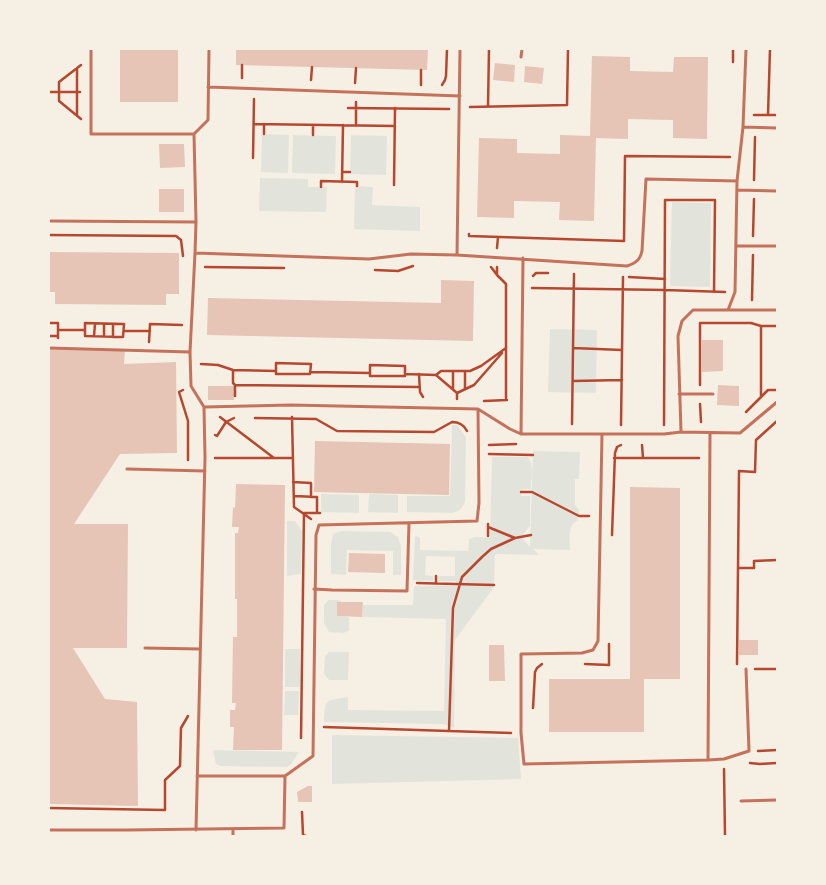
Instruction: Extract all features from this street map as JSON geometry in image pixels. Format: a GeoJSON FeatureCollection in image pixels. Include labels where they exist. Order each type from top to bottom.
{"type":"FeatureCollection","features":[{"type":"Feature","properties":{"kind":"lane"},"geometry":{"type":"LineString","coordinates":[[91,49],[91,134],[194,134],[208,120],[208,49]]}},
{"type":"Feature","properties":{"kind":"lane"},"geometry":{"type":"LineString","coordinates":[[457,255],[460,49]]}},
{"type":"Feature","properties":{"kind":"lane"},"geometry":{"type":"LineString","coordinates":[[521,57],[522,49]]}},
{"type":"Feature","properties":{"kind":"lane"},"geometry":{"type":"LineString","coordinates":[[728,310],[735,292],[737,181],[743,127],[746,49]]}},
{"type":"Feature","properties":{"kind":"lane"},"geometry":{"type":"LineString","coordinates":[[208,87],[460,96]]}},
{"type":"Feature","properties":{"kind":"lane"},"geometry":{"type":"LineString","coordinates":[[743,127],[777,128]]}},
{"type":"Feature","properties":{"kind":"lane"},"geometry":{"type":"LineString","coordinates":[[194,134],[196,253],[190,364],[191,386],[204,407],[205,435],[196,776],[196,830]]}},
{"type":"Feature","properties":{"kind":"lane"},"geometry":{"type":"LineString","coordinates":[[196,253],[369,259],[411,254],[457,255],[522,258],[627,266],[635,264],[640,258],[642,251],[646,179],[737,181]]}},
{"type":"Feature","properties":{"kind":"lane"},"geometry":{"type":"LineString","coordinates":[[737,190],[777,191]]}},
{"type":"Feature","properties":{"kind":"lane"},"geometry":{"type":"LineString","coordinates":[[49,221],[196,222]]}},
{"type":"Feature","properties":{"kind":"lane"},"geometry":{"type":"LineString","coordinates":[[736,246],[777,246]]}},
{"type":"Feature","properties":{"kind":"lane"},"geometry":{"type":"LineString","coordinates":[[521,434],[522,258]]}},
{"type":"Feature","properties":{"kind":"lane"},"geometry":{"type":"LineString","coordinates":[[681,432],[678,336],[682,321],[693,310],[777,310]]}},
{"type":"Feature","properties":{"kind":"lane"},"geometry":{"type":"LineString","coordinates":[[49,348],[190,352]]}},
{"type":"Feature","properties":{"kind":"lane"},"geometry":{"type":"LineString","coordinates":[[679,394],[713,394]]}},
{"type":"Feature","properties":{"kind":"lane"},"geometry":{"type":"LineString","coordinates":[[204,407],[291,405],[478,409],[510,429],[521,434],[664,434],[681,432],[740,433],[777,402]]}},
{"type":"Feature","properties":{"kind":"lane"},"geometry":{"type":"LineString","coordinates":[[196,776],[285,776],[313,756],[314,589],[316,535],[320,525],[477,520],[479,503],[478,409]]}},
{"type":"Feature","properties":{"kind":"lane"},"geometry":{"type":"LineString","coordinates":[[708,760],[710,433]]}},
{"type":"Feature","properties":{"kind":"lane"},"geometry":{"type":"LineString","coordinates":[[602,434],[598,641],[593,650],[582,653],[521,654],[524,764],[724,760],[749,751],[746,669]]}},
{"type":"Feature","properties":{"kind":"lane"},"geometry":{"type":"LineString","coordinates":[[127,469],[205,471]]}},
{"type":"Feature","properties":{"kind":"lane"},"geometry":{"type":"LineString","coordinates":[[314,589],[407,591],[409,523]]}},
{"type":"Feature","properties":{"kind":"lane"},"geometry":{"type":"LineString","coordinates":[[145,648],[200,649]]}},
{"type":"Feature","properties":{"kind":"lane"},"geometry":{"type":"LineString","coordinates":[[49,830],[196,830],[284,828],[285,776]]}},
{"type":"Feature","properties":{"kind":"lane"},"geometry":{"type":"LineString","coordinates":[[741,801],[777,800]]}},
{"type":"Feature","properties":{"kind":"lane"},"geometry":{"type":"LineString","coordinates":[[233,829],[233,836]]}},
{"type":"Feature","properties":{"kind":"lane"},"geometry":{"type":"LineString","coordinates":[[127,830],[127,836]]}},
{"type":"Feature","properties":{"kind":"path"},"geometry":{"type":"LineString","coordinates":[[488,106],[489,49]]}},
{"type":"Feature","properties":{"kind":"path"},"geometry":{"type":"LineString","coordinates":[[470,114],[470,106],[567,105],[568,49]]}},
{"type":"Feature","properties":{"kind":"path"},"geometry":{"type":"LineString","coordinates":[[733,49],[733,64]]}},
{"type":"Feature","properties":{"kind":"path"},"geometry":{"type":"LineString","coordinates":[[768,115],[770,49]]}},
{"type":"Feature","properties":{"kind":"path"},"geometry":{"type":"LineString","coordinates":[[91,56],[60,82],[59,92],[59,101],[91,127]]}},
{"type":"Feature","properties":{"kind":"path"},"geometry":{"type":"LineString","coordinates":[[77,68],[77,116]]}},
{"type":"Feature","properties":{"kind":"path"},"geometry":{"type":"LineString","coordinates":[[421,70],[421,95]]}},
{"type":"Feature","properties":{"kind":"path"},"geometry":{"type":"LineString","coordinates":[[253,158],[254,89]]}},
{"type":"Feature","properties":{"kind":"path"},"geometry":{"type":"LineString","coordinates":[[49,92],[91,92]]}},
{"type":"Feature","properties":{"kind":"path"},"geometry":{"type":"LineString","coordinates":[[356,125],[357,93]]}},
{"type":"Feature","properties":{"kind":"path"},"geometry":{"type":"LineString","coordinates":[[394,185],[395,94]]}},
{"type":"Feature","properties":{"kind":"path"},"geometry":{"type":"LineString","coordinates":[[348,108],[460,110]]}},
{"type":"Feature","properties":{"kind":"path"},"geometry":{"type":"LineString","coordinates":[[743,115],[777,115]]}},
{"type":"Feature","properties":{"kind":"path"},"geometry":{"type":"LineString","coordinates":[[752,323],[755,115]]}},
{"type":"Feature","properties":{"kind":"path"},"geometry":{"type":"LineString","coordinates":[[254,124],[395,126]]}},
{"type":"Feature","properties":{"kind":"path"},"geometry":{"type":"LineString","coordinates":[[264,124],[264,134]]}},
{"type":"Feature","properties":{"kind":"path"},"geometry":{"type":"LineString","coordinates":[[313,125],[313,135]]}},
{"type":"Feature","properties":{"kind":"path"},"geometry":{"type":"LineString","coordinates":[[342,182],[343,125]]}},
{"type":"Feature","properties":{"kind":"path"},"geometry":{"type":"LineString","coordinates":[[469,229],[469,236],[624,240],[625,156],[732,158],[732,150]]}},
{"type":"Feature","properties":{"kind":"path"},"geometry":{"type":"LineString","coordinates":[[342,172],[350,172]]}},
{"type":"Feature","properties":{"kind":"path"},"geometry":{"type":"LineString","coordinates":[[321,187],[321,181],[357,182],[357,186]]}},
{"type":"Feature","properties":{"kind":"path"},"geometry":{"type":"LineString","coordinates":[[664,434],[665,200],[715,200],[714,292]]}},
{"type":"Feature","properties":{"kind":"path"},"geometry":{"type":"LineString","coordinates":[[49,235],[176,236],[181,240],[183,263]]}},
{"type":"Feature","properties":{"kind":"path"},"geometry":{"type":"LineString","coordinates":[[497,274],[498,237]]}},
{"type":"Feature","properties":{"kind":"path"},"geometry":{"type":"LineString","coordinates":[[375,270],[398,271],[419,264]]}},
{"type":"Feature","properties":{"kind":"path"},"geometry":{"type":"LineString","coordinates":[[489,266],[506,284],[506,400]]}},
{"type":"Feature","properties":{"kind":"path"},"geometry":{"type":"LineString","coordinates":[[203,274],[203,267],[289,268]]}},
{"type":"Feature","properties":{"kind":"path"},"geometry":{"type":"LineString","coordinates":[[531,288],[532,278],[534,275],[540,273],[553,273]]}},
{"type":"Feature","properties":{"kind":"path"},"geometry":{"type":"LineString","coordinates":[[567,274],[581,275]]}},
{"type":"Feature","properties":{"kind":"path"},"geometry":{"type":"LineString","coordinates":[[572,434],[574,274]]}},
{"type":"Feature","properties":{"kind":"path"},"geometry":{"type":"LineString","coordinates":[[616,277],[665,279]]}},
{"type":"Feature","properties":{"kind":"path"},"geometry":{"type":"LineString","coordinates":[[623,277],[621,422],[623,445]]}},
{"type":"Feature","properties":{"kind":"path"},"geometry":{"type":"LineString","coordinates":[[522,288],[735,292]]}},
{"type":"Feature","properties":{"kind":"path"},"geometry":{"type":"LineString","coordinates":[[49,323],[58,323],[57,348]]}},
{"type":"Feature","properties":{"kind":"path"},"geometry":{"type":"LineString","coordinates":[[85,323],[95,324],[124,324],[123,337],[85,336],[85,323]]}},
{"type":"Feature","properties":{"kind":"path"},"geometry":{"type":"LineString","coordinates":[[708,422],[700,422],[700,323],[752,323],[761,326],[777,326]]}},
{"type":"Feature","properties":{"kind":"path"},"geometry":{"type":"LineString","coordinates":[[94,336],[95,324]]}},
{"type":"Feature","properties":{"kind":"path"},"geometry":{"type":"LineString","coordinates":[[104,324],[104,336]]}},
{"type":"Feature","properties":{"kind":"path"},"geometry":{"type":"LineString","coordinates":[[113,337],[114,324]]}},
{"type":"Feature","properties":{"kind":"path"},"geometry":{"type":"LineString","coordinates":[[149,351],[150,324],[192,325]]}},
{"type":"Feature","properties":{"kind":"path"},"geometry":{"type":"LineString","coordinates":[[761,326],[761,397]]}},
{"type":"Feature","properties":{"kind":"path"},"geometry":{"type":"LineString","coordinates":[[58,330],[85,330]]}},
{"type":"Feature","properties":{"kind":"path"},"geometry":{"type":"LineString","coordinates":[[124,331],[150,332]]}},
{"type":"Feature","properties":{"kind":"path"},"geometry":{"type":"LineString","coordinates":[[49,336],[58,336]]}},
{"type":"Feature","properties":{"kind":"path"},"geometry":{"type":"LineString","coordinates":[[436,375],[441,370],[470,371],[481,366],[506,348]]}},
{"type":"Feature","properties":{"kind":"path"},"geometry":{"type":"LineString","coordinates":[[190,364],[218,365],[233,370],[276,371],[276,374],[310,374],[311,372],[370,373],[370,376],[405,376],[405,374],[436,375],[457,393],[474,385],[506,348]]}},
{"type":"Feature","properties":{"kind":"path"},"geometry":{"type":"LineString","coordinates":[[573,348],[622,350]]}},
{"type":"Feature","properties":{"kind":"path"},"geometry":{"type":"LineString","coordinates":[[201,356],[201,372]]}},
{"type":"Feature","properties":{"kind":"path"},"geometry":{"type":"LineString","coordinates":[[276,371],[276,363],[311,364],[311,372]]}},
{"type":"Feature","properties":{"kind":"path"},"geometry":{"type":"LineString","coordinates":[[370,373],[370,365],[405,366],[405,374]]}},
{"type":"Feature","properties":{"kind":"path"},"geometry":{"type":"LineString","coordinates":[[233,370],[236,406]]}},
{"type":"Feature","properties":{"kind":"path"},"geometry":{"type":"LineString","coordinates":[[452,389],[453,371]]}},
{"type":"Feature","properties":{"kind":"path"},"geometry":{"type":"LineString","coordinates":[[465,371],[465,389]]}},
{"type":"Feature","properties":{"kind":"path"},"geometry":{"type":"LineString","coordinates":[[573,381],[622,380]]}},
{"type":"Feature","properties":{"kind":"path"},"geometry":{"type":"LineString","coordinates":[[235,385],[419,387]]}},
{"type":"Feature","properties":{"kind":"path"},"geometry":{"type":"LineString","coordinates":[[188,470],[188,421],[179,392],[191,386]]}},
{"type":"Feature","properties":{"kind":"path"},"geometry":{"type":"LineString","coordinates":[[742,417],[768,390],[777,390]]}},
{"type":"Feature","properties":{"kind":"path"},"geometry":{"type":"LineString","coordinates":[[291,405],[294,507],[320,525]]}},
{"type":"Feature","properties":{"kind":"path"},"geometry":{"type":"LineString","coordinates":[[204,407],[274,458]]}},
{"type":"Feature","properties":{"kind":"path"},"geometry":{"type":"LineString","coordinates":[[205,435],[217,436],[226,422],[236,418]]}},
{"type":"Feature","properties":{"kind":"path"},"geometry":{"type":"LineString","coordinates":[[252,418],[316,419],[337,431],[434,432],[458,419]]}},
{"type":"Feature","properties":{"kind":"path"},"geometry":{"type":"LineString","coordinates":[[737,672],[739,471],[755,472],[756,440],[777,421]]}},
{"type":"Feature","properties":{"kind":"path"},"geometry":{"type":"LineString","coordinates":[[614,422],[628,422]]}},
{"type":"Feature","properties":{"kind":"path"},"geometry":{"type":"LineString","coordinates":[[664,422],[680,422]]}},
{"type":"Feature","properties":{"kind":"path"},"geometry":{"type":"LineString","coordinates":[[565,423],[579,423]]}},
{"type":"Feature","properties":{"kind":"path"},"geometry":{"type":"LineString","coordinates":[[489,461],[489,445],[520,444]]}},
{"type":"Feature","properties":{"kind":"path"},"geometry":{"type":"LineString","coordinates":[[489,454],[533,455]]}},
{"type":"Feature","properties":{"kind":"path"},"geometry":{"type":"LineString","coordinates":[[205,458],[293,458]]}},
{"type":"Feature","properties":{"kind":"path"},"geometry":{"type":"LineString","coordinates":[[602,458],[710,458]]}},
{"type":"Feature","properties":{"kind":"path"},"geometry":{"type":"LineString","coordinates":[[293,482],[311,483],[311,497]]}},
{"type":"Feature","properties":{"kind":"path"},"geometry":{"type":"LineString","coordinates":[[522,492],[532,492],[578,516],[589,516]]}},
{"type":"Feature","properties":{"kind":"path"},"geometry":{"type":"LineString","coordinates":[[294,496],[317,497],[317,513]]}},
{"type":"Feature","properties":{"kind":"path"},"geometry":{"type":"LineString","coordinates":[[589,509],[589,524]]}},
{"type":"Feature","properties":{"kind":"path"},"geometry":{"type":"LineString","coordinates":[[477,520],[488,527],[515,538]]}},
{"type":"Feature","properties":{"kind":"path"},"geometry":{"type":"LineString","coordinates":[[488,520],[488,536]]}},
{"type":"Feature","properties":{"kind":"path"},"geometry":{"type":"LineString","coordinates":[[449,731],[453,608],[462,578],[482,556],[491,549],[515,538],[531,534]]}},
{"type":"Feature","properties":{"kind":"path"},"geometry":{"type":"LineString","coordinates":[[738,568],[754,568],[754,561],[777,560]]}},
{"type":"Feature","properties":{"kind":"path"},"geometry":{"type":"LineString","coordinates":[[436,576],[436,583]]}},
{"type":"Feature","properties":{"kind":"path"},"geometry":{"type":"LineString","coordinates":[[407,582],[494,585]]}},
{"type":"Feature","properties":{"kind":"path"},"geometry":{"type":"LineString","coordinates":[[760,669],[777,668]]}},
{"type":"Feature","properties":{"kind":"path"},"geometry":{"type":"LineString","coordinates":[[49,808],[165,810],[165,780],[180,766],[181,728],[191,711]]}},
{"type":"Feature","properties":{"kind":"path"},"geometry":{"type":"LineString","coordinates":[[314,727],[522,733]]}},
{"type":"Feature","properties":{"kind":"path"},"geometry":{"type":"LineString","coordinates":[[749,751],[777,750]]}},
{"type":"Feature","properties":{"kind":"path"},"geometry":{"type":"LineString","coordinates":[[724,760],[725,836]]}},
{"type":"Feature","properties":{"kind":"path"},"geometry":{"type":"LineString","coordinates":[[302,812],[303,835],[306,836]]}},
{"type":"Feature","properties":{"kind":"shaded area"},"geometry":{"type":"Polygon","coordinates":[[[262,134],[289,135],[288,173],[261,172],[262,134]]]}},
{"type":"Feature","properties":{"kind":"shaded area"},"geometry":{"type":"Polygon","coordinates":[[[293,135],[336,136],[335,174],[292,173],[293,135]]]}},
{"type":"Feature","properties":{"kind":"shaded area"},"geometry":{"type":"Polygon","coordinates":[[[351,135],[387,136],[386,175],[350,174],[351,135]]]}},
{"type":"Feature","properties":{"kind":"shaded area"},"geometry":{"type":"Polygon","coordinates":[[[260,178],[308,179],[308,187],[327,187],[326,212],[259,211],[260,178]]]}},
{"type":"Feature","properties":{"kind":"shaded area"},"geometry":{"type":"Polygon","coordinates":[[[355,186],[373,187],[372,205],[420,207],[420,231],[354,229],[355,186]]]}},
{"type":"Feature","properties":{"kind":"shaded area"},"geometry":{"type":"Polygon","coordinates":[[[672,202],[711,203],[710,287],[670,286],[672,202]]]}},
{"type":"Feature","properties":{"kind":"shaded area"},"geometry":{"type":"Polygon","coordinates":[[[550,329],[597,330],[596,393],[548,392],[550,329]]]}},
{"type":"Feature","properties":{"kind":"shaded area"},"geometry":{"type":"Polygon","coordinates":[[[452,425],[457,425],[466,437],[464,504],[460,509],[452,513],[407,512],[407,496],[450,496],[452,425]]]}},
{"type":"Feature","properties":{"kind":"shaded area"},"geometry":{"type":"Polygon","coordinates":[[[533,451],[580,452],[579,479],[575,479],[575,505],[579,510],[578,520],[574,523],[571,529],[570,550],[533,549],[539,555],[495,554],[494,585],[492,590],[455,640],[454,728],[444,724],[324,722],[325,709],[328,702],[335,699],[348,697],[348,710],[444,711],[446,619],[362,617],[363,605],[413,605],[414,586],[456,586],[456,581],[438,581],[438,576],[455,576],[455,557],[426,556],[425,575],[433,576],[433,581],[413,580],[415,537],[417,536],[420,538],[420,550],[468,551],[469,539],[476,537],[490,538],[492,457],[527,457],[531,464],[531,489],[522,489],[521,496],[530,496],[530,526],[521,537],[530,547],[533,451]]]}},
{"type":"Feature","properties":{"kind":"shaded area"},"geometry":{"type":"Polygon","coordinates":[[[321,494],[359,495],[359,513],[321,512],[321,494]]]}},
{"type":"Feature","properties":{"kind":"shaded area"},"geometry":{"type":"Polygon","coordinates":[[[369,494],[398,495],[398,513],[368,512],[369,494]]]}},
{"type":"Feature","properties":{"kind":"shaded area"},"geometry":{"type":"Polygon","coordinates":[[[287,521],[295,521],[302,531],[301,574],[287,576],[287,521]]]}},
{"type":"Feature","properties":{"kind":"shaded area"},"geometry":{"type":"Polygon","coordinates":[[[342,531],[390,532],[398,537],[401,546],[401,575],[393,575],[393,551],[347,550],[346,575],[331,574],[331,544],[333,534],[342,531]]]}},
{"type":"Feature","properties":{"kind":"shaded area"},"geometry":{"type":"Polygon","coordinates":[[[329,600],[339,600],[342,602],[337,602],[337,616],[349,617],[349,631],[343,633],[329,632],[324,623],[324,605],[329,600]]]}},
{"type":"Feature","properties":{"kind":"shaded area"},"geometry":{"type":"Polygon","coordinates":[[[285,649],[300,649],[300,687],[285,687],[285,649]]]}},
{"type":"Feature","properties":{"kind":"shaded area"},"geometry":{"type":"Polygon","coordinates":[[[329,652],[349,652],[348,680],[329,680],[324,674],[325,656],[329,652]]]}},
{"type":"Feature","properties":{"kind":"shaded area"},"geometry":{"type":"Polygon","coordinates":[[[285,691],[299,691],[298,715],[284,715],[285,691]]]}},
{"type":"Feature","properties":{"kind":"shaded area"},"geometry":{"type":"Polygon","coordinates":[[[332,735],[518,738],[521,779],[332,784],[332,735]]]}},
{"type":"Feature","properties":{"kind":"shaded area"},"geometry":{"type":"Polygon","coordinates":[[[213,750],[299,752],[292,763],[287,767],[220,766],[216,764],[213,750]]]}},
{"type":"Feature","properties":{"kind":"building"},"geometry":{"type":"Polygon","coordinates":[[[120,49],[178,49],[178,102],[120,102],[120,49]]]}},
{"type":"Feature","properties":{"kind":"building"},"geometry":{"type":"Polygon","coordinates":[[[236,49],[428,49],[427,70],[236,65],[236,49]]]}},
{"type":"Feature","properties":{"kind":"building"},"geometry":{"type":"Polygon","coordinates":[[[592,56],[630,57],[630,71],[673,72],[674,57],[708,57],[707,139],[673,138],[673,120],[628,119],[628,139],[596,138],[594,221],[559,220],[560,202],[514,201],[514,218],[477,217],[479,138],[517,139],[517,153],[560,154],[560,135],[590,136],[592,56]]]}},
{"type":"Feature","properties":{"kind":"building"},"geometry":{"type":"Polygon","coordinates":[[[495,63],[515,65],[514,82],[493,80],[495,63]]]}},
{"type":"Feature","properties":{"kind":"building"},"geometry":{"type":"Polygon","coordinates":[[[525,66],[544,68],[542,84],[524,82],[525,66]]]}},
{"type":"Feature","properties":{"kind":"building"},"geometry":{"type":"Polygon","coordinates":[[[159,144],[184,144],[185,167],[160,168],[159,144]]]}},
{"type":"Feature","properties":{"kind":"building"},"geometry":{"type":"Polygon","coordinates":[[[159,189],[184,189],[184,212],[159,212],[159,189]]]}},
{"type":"Feature","properties":{"kind":"building"},"geometry":{"type":"Polygon","coordinates":[[[49,252],[179,253],[179,294],[166,294],[166,305],[55,304],[55,292],[49,292],[49,252]]]}},
{"type":"Feature","properties":{"kind":"building"},"geometry":{"type":"Polygon","coordinates":[[[441,280],[474,281],[473,341],[207,335],[208,298],[441,303],[441,280]]]}},
{"type":"Feature","properties":{"kind":"building"},"geometry":{"type":"Polygon","coordinates":[[[702,340],[723,340],[723,371],[702,372],[702,340]]]}},
{"type":"Feature","properties":{"kind":"building"},"geometry":{"type":"Polygon","coordinates":[[[49,349],[125,351],[124,364],[176,362],[177,453],[120,454],[74,524],[128,524],[127,648],[73,648],[105,699],[137,702],[138,806],[49,804],[49,349]]]}},
{"type":"Feature","properties":{"kind":"building"},"geometry":{"type":"Polygon","coordinates":[[[718,385],[739,386],[739,406],[717,405],[718,385]]]}},
{"type":"Feature","properties":{"kind":"building"},"geometry":{"type":"Polygon","coordinates":[[[208,386],[234,386],[234,400],[208,400],[208,386]]]}},
{"type":"Feature","properties":{"kind":"building"},"geometry":{"type":"Polygon","coordinates":[[[315,441],[450,444],[449,495],[314,492],[315,441]]]}},
{"type":"Feature","properties":{"kind":"building"},"geometry":{"type":"Polygon","coordinates":[[[236,484],[285,485],[282,750],[233,750],[234,727],[230,727],[230,710],[235,710],[236,703],[232,703],[233,637],[237,637],[237,599],[235,599],[235,533],[238,533],[239,527],[232,527],[233,507],[235,508],[236,484]]]}},
{"type":"Feature","properties":{"kind":"building"},"geometry":{"type":"Polygon","coordinates":[[[630,487],[680,488],[680,679],[644,679],[644,732],[549,732],[549,679],[630,679],[630,487]]]}},
{"type":"Feature","properties":{"kind":"building"},"geometry":{"type":"Polygon","coordinates":[[[349,553],[385,554],[385,573],[348,572],[349,553]]]}},
{"type":"Feature","properties":{"kind":"building"},"geometry":{"type":"Polygon","coordinates":[[[337,602],[363,602],[362,617],[337,616],[337,602]]]}},
{"type":"Feature","properties":{"kind":"building"},"geometry":{"type":"Polygon","coordinates":[[[739,640],[758,640],[758,655],[739,655],[739,640]]]}},
{"type":"Feature","properties":{"kind":"building"},"geometry":{"type":"Polygon","coordinates":[[[489,645],[504,645],[505,681],[489,681],[489,645]]]}},
{"type":"Feature","properties":{"kind":"building"},"geometry":{"type":"Polygon","coordinates":[[[308,786],[312,786],[312,802],[298,802],[297,792],[308,786]]]}}]}
